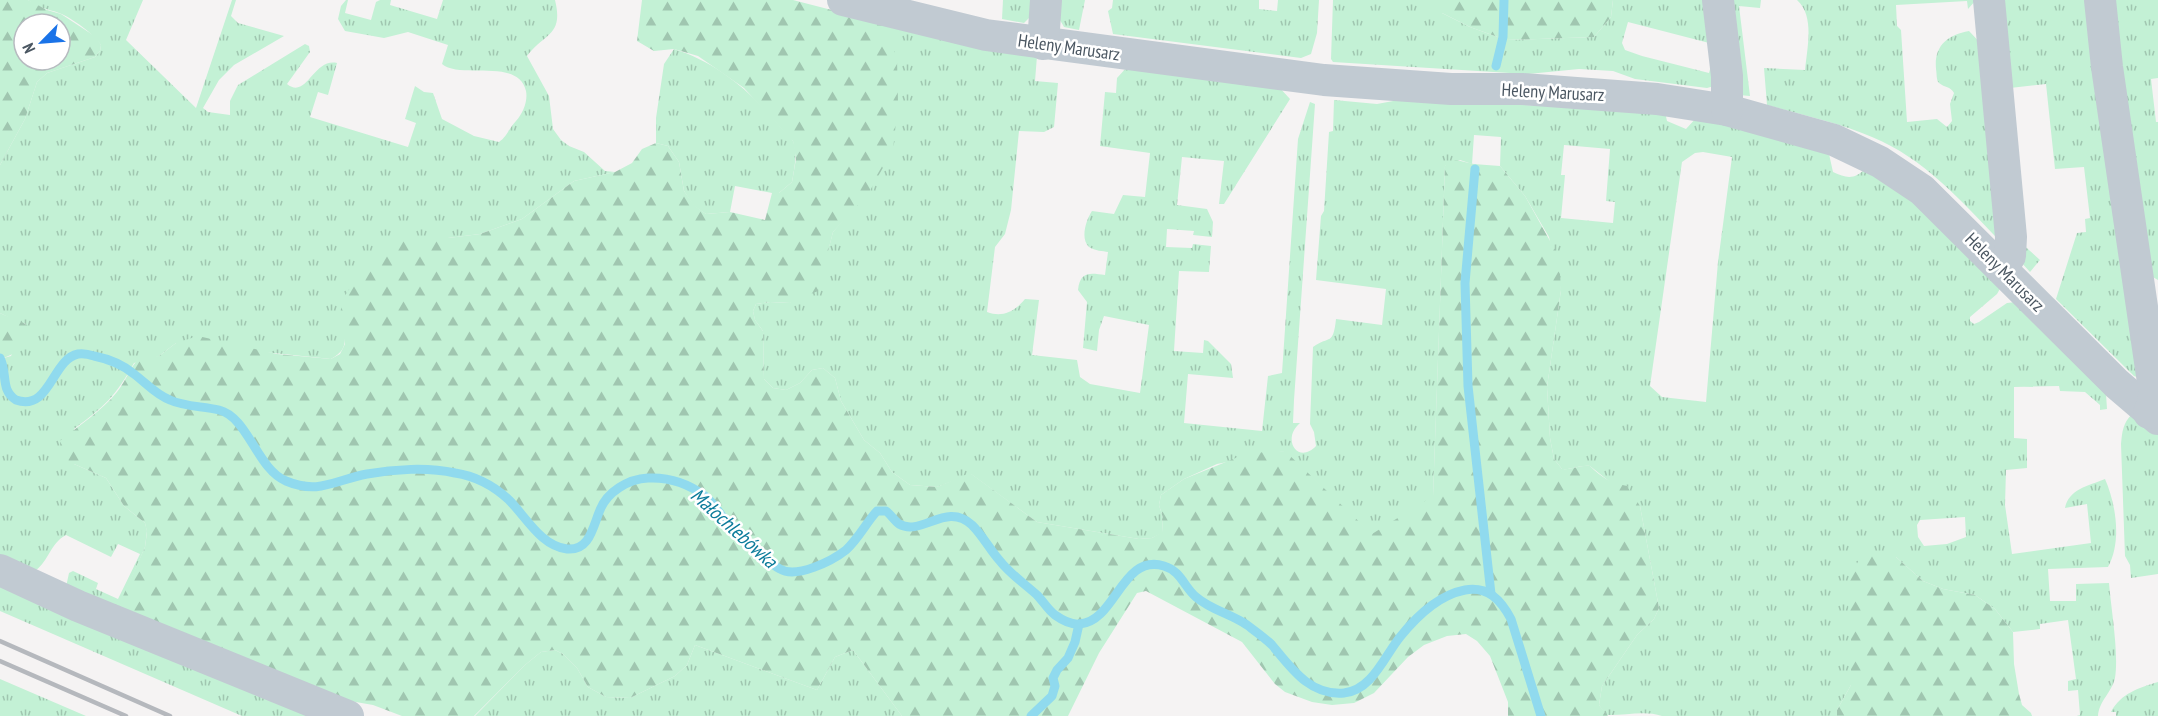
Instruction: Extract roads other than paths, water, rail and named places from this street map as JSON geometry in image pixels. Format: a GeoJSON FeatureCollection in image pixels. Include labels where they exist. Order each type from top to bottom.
{"type":"FeatureCollection","features":[{"type":"Feature","properties":{"kind":"street","name":"Heleny Marusarz"},"geometry":{"type":"LineString","coordinates":[[843,0],[975,33],[1043,44],[1324,80],[1451,88],[1522,89],[1657,99],[1727,110],[1834,140],[1880,162],[1922,190],[2117,384],[2153,416]]}},
{"type":"Feature","properties":{"kind":"street"},"geometry":{"type":"LineString","coordinates":[[1043,44],[1047,0]]}},
{"type":"Feature","properties":{"kind":"street"},"geometry":{"type":"LineString","coordinates":[[1718,0],[1727,76],[1727,110]]}},
{"type":"Feature","properties":{"kind":"street"},"geometry":{"type":"LineString","coordinates":[[1989,0],[2010,237],[2010,256],[2001,267]]}},
{"type":"Feature","properties":{"kind":"street"},"geometry":{"type":"LineString","coordinates":[[2100,0],[2107,66],[2154,396],[2153,416]]}},
{"type":"Feature","properties":{"kind":"street"},"geometry":{"type":"LineString","coordinates":[[0,570],[78,606],[348,716]]}},
{"type":"Feature","properties":{"kind":"waterway"},"geometry":{"type":"LineString","coordinates":[[1496,66],[1503,37],[1504,0]]}},
{"type":"Feature","properties":{"kind":"waterway"},"geometry":{"type":"LineString","coordinates":[[1475,169],[1465,283],[1468,386],[1491,594]]}},
{"type":"Feature","properties":{"kind":"waterway","name":"Małochlebówka"},"geometry":{"type":"LineString","coordinates":[[0,358],[6,387],[11,396],[16,400],[27,402],[36,399],[44,392],[69,358],[84,354],[115,362],[165,398],[182,404],[219,410],[229,415],[238,422],[267,466],[276,475],[298,485],[318,487],[367,474],[400,470],[434,470],[470,477],[491,486],[509,500],[542,537],[558,547],[567,549],[575,549],[586,542],[603,503],[613,492],[633,481],[656,478],[678,482],[705,496],[739,537],[774,565],[787,572],[814,567],[846,550],[877,511],[886,511],[899,524],[908,527],[944,518],[962,519],[972,525],[1004,566],[1037,595],[1052,613],[1074,624],[1092,620],[1102,612],[1128,578],[1138,569],[1150,565],[1164,566],[1178,575],[1192,593],[1202,601],[1241,621],[1263,637],[1302,679],[1321,690],[1332,693],[1354,691],[1362,686],[1370,679],[1406,629],[1437,602],[1465,590],[1480,590],[1498,600],[1511,619],[1541,716]]}},
{"type":"Feature","properties":{"kind":"waterway"},"geometry":{"type":"LineString","coordinates":[[1031,716],[1052,696],[1055,686],[1053,678],[1068,658],[1079,624]]}},
{"type":"Feature","properties":{"kind":"railway"},"geometry":{"type":"LineString","coordinates":[[0,641],[170,716]]}},
{"type":"Feature","properties":{"kind":"railway"},"geometry":{"type":"LineString","coordinates":[[0,661],[126,716]]}}]}
